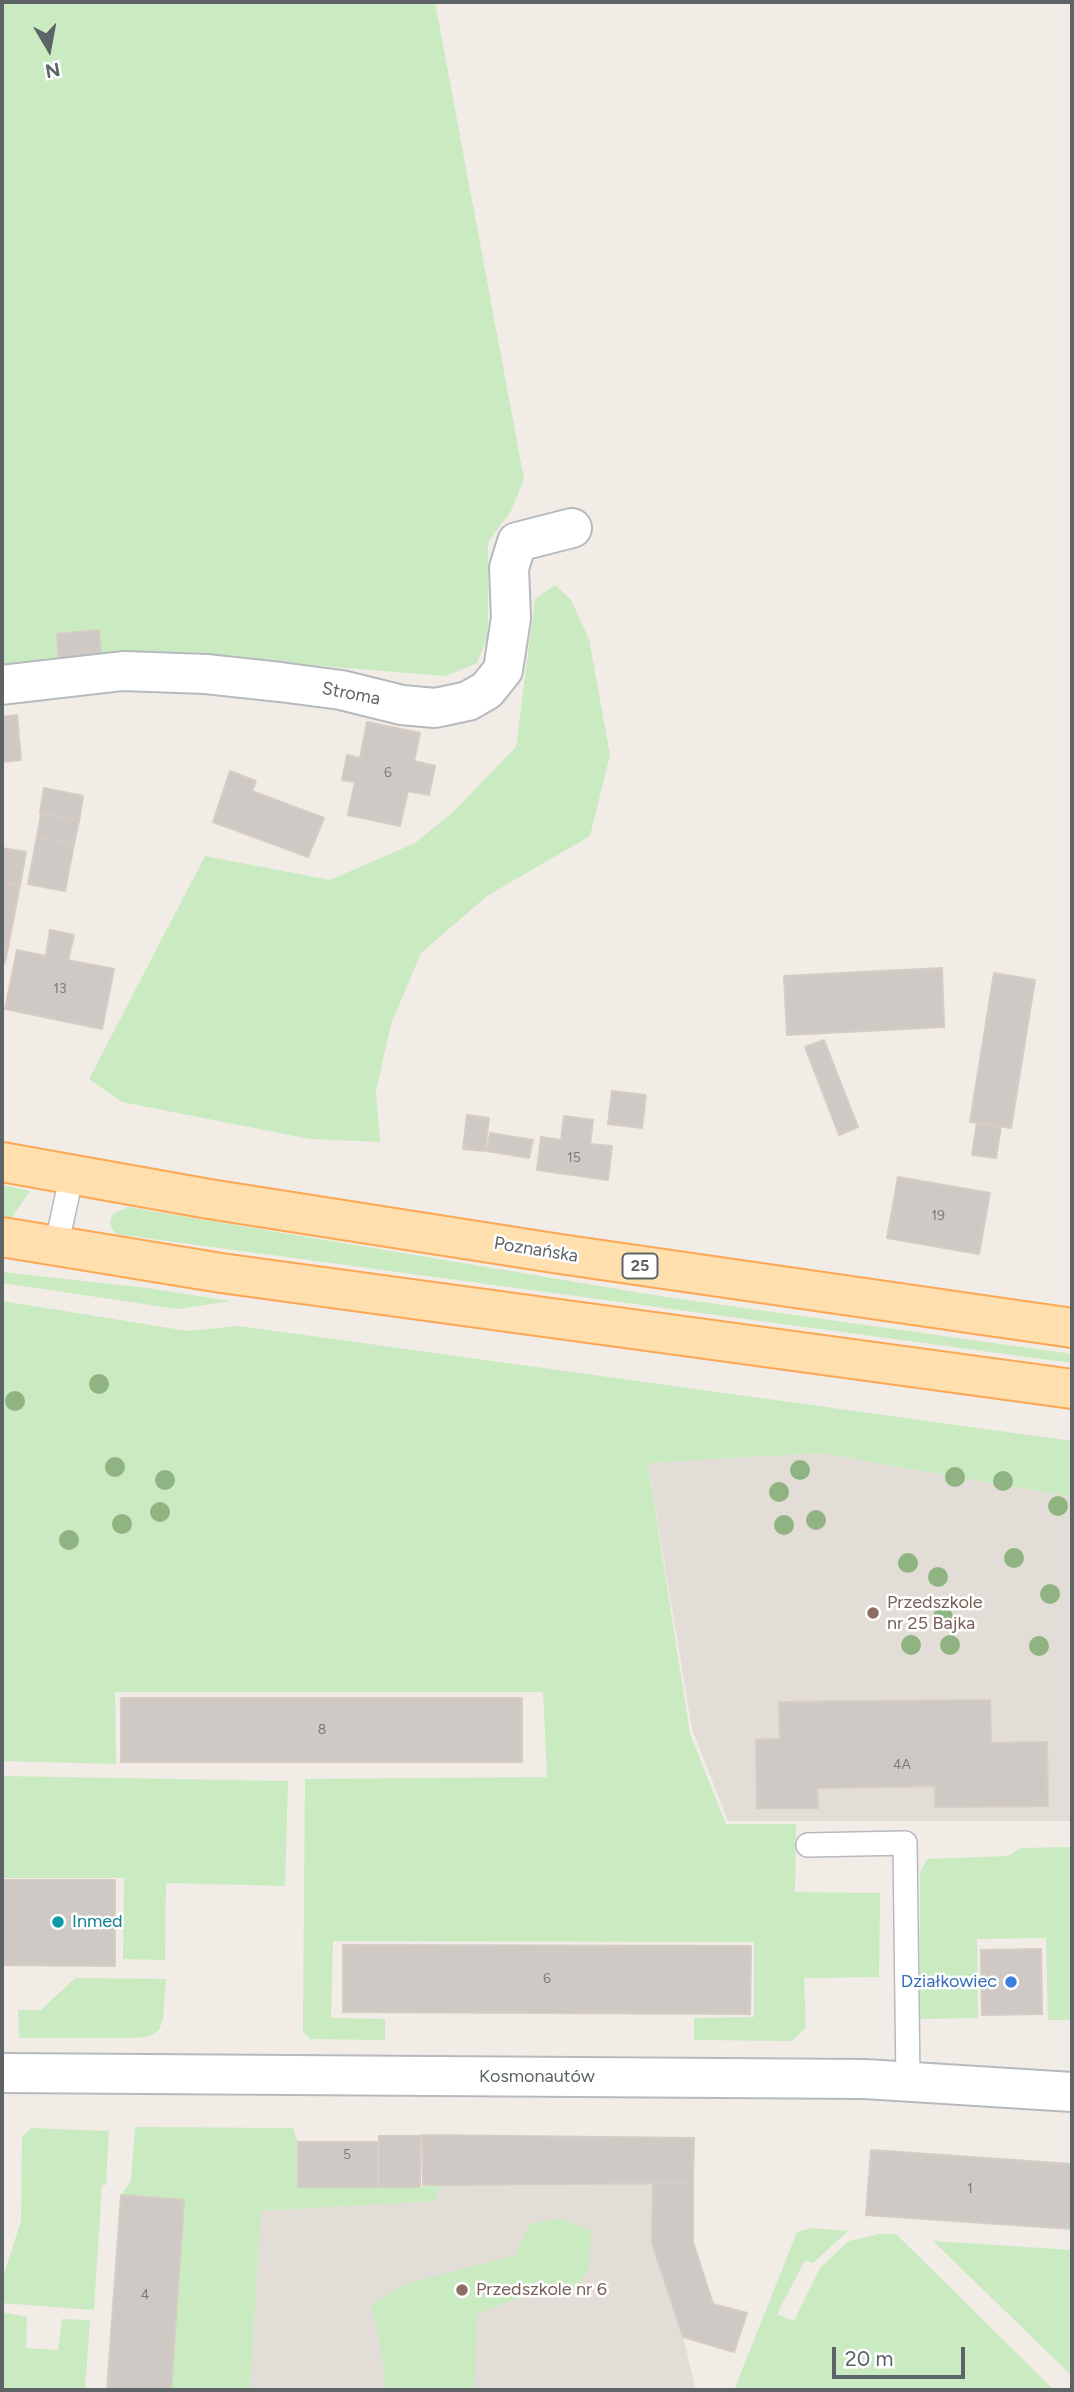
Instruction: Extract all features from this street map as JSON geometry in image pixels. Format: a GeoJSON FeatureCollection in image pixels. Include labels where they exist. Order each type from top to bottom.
{"type":"FeatureCollection","features":[{"type":"Feature","properties":{"kind":"main road","name":"Poznańska"},"geometry":{"type":"LineString","coordinates":[[2,1162],[209,1199],[573,1256],[1072,1328]]}},
{"type":"Feature","properties":{"kind":"main road"},"geometry":{"type":"LineString","coordinates":[[2,1237],[221,1273],[1072,1390]]}},
{"type":"Feature","properties":{"kind":"street","name":"Stroma"},"geometry":{"type":"LineString","coordinates":[[2,685],[123,671],[206,674],[280,682],[341,690],[402,705],[435,708],[468,701],[487,690],[503,670],[511,618],[509,568],[517,542],[572,528]]}},
{"type":"Feature","properties":{"kind":"street","name":"Kosmonautów"},"geometry":{"type":"LineString","coordinates":[[2,2073],[865,2079],[1072,2092]]}},
{"type":"Feature","properties":{"kind":"lane"},"geometry":{"type":"LineString","coordinates":[[56,1247],[72,1174]]}},
{"type":"Feature","properties":{"kind":"lane"},"geometry":{"type":"LineString","coordinates":[[808,1845],[905,1843],[908,2082]]}},
{"type":"Feature","properties":{"kind":"shaded area","name":"Przedszkole nr 25 Bajka"},"geometry":{"type":"Polygon","coordinates":[[[820,1453],[1072,1497],[1072,1821],[728,1821],[692,1729],[648,1463],[820,1453]]]}},
{"type":"Feature","properties":{"kind":"shaded area","name":"Przedszkole nr 6"},"geometry":{"type":"Polygon","coordinates":[[[653,2184],[652,2243],[683,2337],[696,2390],[250,2390],[261,2211],[434,2201],[440,2185],[653,2184]]]}},
{"type":"Feature","properties":{"kind":"green space"},"geometry":{"type":"Polygon","coordinates":[[[2,2],[435,2],[524,479],[511,511],[488,542],[488,636],[477,663],[446,676],[198,656],[2,666],[2,2]]]}},
{"type":"Feature","properties":{"kind":"green space"},"geometry":{"type":"Polygon","coordinates":[[[555,585],[571,600],[589,639],[610,755],[590,836],[487,896],[421,953],[391,1024],[376,1091],[380,1142],[310,1139],[122,1102],[89,1079],[205,856],[330,880],[415,843],[453,812],[516,747],[535,599],[555,585]]]}},
{"type":"Feature","properties":{"kind":"green space"},"geometry":{"type":"Polygon","coordinates":[[[2,1185],[30,1191],[12,1217],[2,1215],[2,1185]]]}},
{"type":"Feature","properties":{"kind":"green space"},"geometry":{"type":"Polygon","coordinates":[[[128,1207],[659,1296],[1072,1354],[1072,1363],[116,1234],[110,1221],[113,1214],[128,1207]]]}},
{"type":"Feature","properties":{"kind":"green space"},"geometry":{"type":"Polygon","coordinates":[[[2,1272],[147,1288],[231,1301],[178,1309],[2,1283],[2,1272]]]}},
{"type":"Feature","properties":{"kind":"green space"},"geometry":{"type":"Polygon","coordinates":[[[2,1301],[188,1331],[239,1326],[1072,1441],[1072,1497],[820,1453],[648,1463],[690,1734],[726,1824],[796,1824],[795,1892],[880,1893],[879,1977],[804,1978],[806,2027],[792,2041],[694,2040],[694,2018],[754,2017],[754,1942],[333,1941],[331,2018],[385,2019],[385,2040],[310,2039],[303,2032],[305,1779],[547,1777],[543,1692],[115,1692],[116,1764],[2,1761],[2,1301]]]}},
{"type":"Feature","properties":{"kind":"green space"},"geometry":{"type":"Polygon","coordinates":[[[2,1776],[288,1781],[285,1886],[166,1883],[165,1960],[123,1959],[124,1878],[2,1878],[2,1776]]]}},
{"type":"Feature","properties":{"kind":"green space"},"geometry":{"type":"Polygon","coordinates":[[[1072,1847],[1072,2020],[1048,2020],[1046,1938],[977,1939],[978,2018],[920,2019],[920,1872],[927,1859],[1008,1856],[1021,1848],[1072,1847]]]}},
{"type":"Feature","properties":{"kind":"green space"},"geometry":{"type":"Polygon","coordinates":[[[75,1978],[166,1979],[163,2019],[159,2030],[150,2036],[137,2038],[19,2038],[18,2010],[41,2010],[75,1978]]]}},
{"type":"Feature","properties":{"kind":"green space"},"geometry":{"type":"Polygon","coordinates":[[[135,2127],[293,2128],[298,2142],[298,2187],[440,2185],[435,2201],[261,2211],[250,2390],[171,2390],[184,2200],[121,2195],[131,2181],[135,2127]]]}},
{"type":"Feature","properties":{"kind":"green space"},"geometry":{"type":"Polygon","coordinates":[[[31,2128],[109,2131],[106,2185],[102,2185],[94,2310],[2,2303],[2,2280],[21,2221],[22,2137],[31,2128]]]}},
{"type":"Feature","properties":{"kind":"green space"},"geometry":{"type":"Polygon","coordinates":[[[562,2219],[591,2230],[589,2270],[575,2287],[531,2293],[477,2314],[474,2390],[386,2390],[381,2348],[371,2305],[406,2284],[516,2255],[529,2224],[562,2219]]]}},
{"type":"Feature","properties":{"kind":"green space"},"geometry":{"type":"Polygon","coordinates":[[[812,2228],[848,2231],[813,2263],[805,2260],[777,2314],[794,2321],[820,2268],[849,2241],[879,2234],[896,2234],[1054,2390],[734,2390],[797,2232],[812,2228]]]}},
{"type":"Feature","properties":{"kind":"green space"},"geometry":{"type":"Polygon","coordinates":[[[933,2241],[1072,2250],[1072,2376],[933,2241]]]}},
{"type":"Feature","properties":{"kind":"green space"},"geometry":{"type":"Polygon","coordinates":[[[2,2312],[27,2317],[26,2348],[58,2350],[62,2319],[90,2320],[85,2390],[2,2390],[2,2312]]]}},
{"type":"Feature","properties":{"kind":"building"},"geometry":{"type":"Polygon","coordinates":[[[99,630],[101,659],[59,662],[57,634],[99,630]]]}},
{"type":"Feature","properties":{"kind":"building"},"geometry":{"type":"Polygon","coordinates":[[[17,715],[21,760],[2,762],[2,717],[17,715]]]}},
{"type":"Feature","properties":{"kind":"building"},"geometry":{"type":"Polygon","coordinates":[[[367,722],[420,733],[414,761],[435,766],[429,795],[408,791],[400,826],[348,815],[355,782],[342,780],[347,755],[360,758],[367,722]]]}},
{"type":"Feature","properties":{"kind":"building"},"geometry":{"type":"Polygon","coordinates":[[[230,771],[256,781],[252,791],[324,818],[308,857],[213,822],[230,771]]]}},
{"type":"Feature","properties":{"kind":"building"},"geometry":{"type":"Polygon","coordinates":[[[44,788],[83,796],[79,821],[40,813],[44,788]]]}},
{"type":"Feature","properties":{"kind":"building"},"geometry":{"type":"Polygon","coordinates":[[[41,814],[79,821],[74,844],[37,837],[41,814]]]}},
{"type":"Feature","properties":{"kind":"building"},"geometry":{"type":"Polygon","coordinates":[[[37,837],[74,844],[65,891],[28,884],[37,837]]]}},
{"type":"Feature","properties":{"kind":"building"},"geometry":{"type":"Polygon","coordinates":[[[2,848],[26,852],[20,885],[2,882],[2,848]]]}},
{"type":"Feature","properties":{"kind":"building"},"geometry":{"type":"Polygon","coordinates":[[[2,882],[20,885],[5,963],[2,963],[2,882]]]}},
{"type":"Feature","properties":{"kind":"building"},"geometry":{"type":"Polygon","coordinates":[[[50,930],[74,935],[68,960],[114,969],[102,1029],[5,1009],[17,950],[46,956],[50,930]]]}},
{"type":"Feature","properties":{"kind":"building"},"geometry":{"type":"Polygon","coordinates":[[[942,968],[944,1027],[787,1035],[784,976],[942,968]]]}},
{"type":"Feature","properties":{"kind":"building"},"geometry":{"type":"Polygon","coordinates":[[[994,973],[1035,980],[1011,1128],[970,1122],[994,973]]]}},
{"type":"Feature","properties":{"kind":"building"},"geometry":{"type":"Polygon","coordinates":[[[824,1040],[838,1076],[819,1083],[805,1047],[824,1040]]]}},
{"type":"Feature","properties":{"kind":"building"},"geometry":{"type":"Polygon","coordinates":[[[838,1076],[858,1127],[839,1135],[819,1083],[838,1076]]]}},
{"type":"Feature","properties":{"kind":"building"},"geometry":{"type":"Polygon","coordinates":[[[612,1091],[646,1095],[642,1128],[608,1124],[612,1091]]]}},
{"type":"Feature","properties":{"kind":"building"},"geometry":{"type":"Polygon","coordinates":[[[467,1115],[489,1118],[485,1151],[463,1149],[467,1115]]]}},
{"type":"Feature","properties":{"kind":"building"},"geometry":{"type":"Polygon","coordinates":[[[564,1116],[593,1120],[590,1144],[612,1146],[608,1180],[537,1170],[541,1137],[561,1140],[564,1116]]]}},
{"type":"Feature","properties":{"kind":"building"},"geometry":{"type":"Polygon","coordinates":[[[977,1123],[1001,1126],[996,1158],[972,1155],[977,1123]]]}},
{"type":"Feature","properties":{"kind":"building"},"geometry":{"type":"Polygon","coordinates":[[[490,1133],[533,1140],[529,1158],[487,1151],[490,1133]]]}},
{"type":"Feature","properties":{"kind":"building"},"geometry":{"type":"Polygon","coordinates":[[[898,1177],[990,1193],[979,1254],[887,1238],[898,1177]]]}},
{"type":"Feature","properties":{"kind":"building"},"geometry":{"type":"Polygon","coordinates":[[[121,1698],[522,1698],[522,1762],[121,1762],[121,1698]]]}},
{"type":"Feature","properties":{"kind":"building"},"geometry":{"type":"Polygon","coordinates":[[[990,1700],[991,1743],[1047,1742],[1048,1806],[935,1807],[935,1786],[817,1788],[818,1808],[757,1808],[756,1740],[780,1739],[779,1702],[990,1700]]]}},
{"type":"Feature","properties":{"kind":"building","name":"Inmed"},"geometry":{"type":"Polygon","coordinates":[[[2,1880],[115,1880],[115,1966],[2,1965],[2,1880]]]}},
{"type":"Feature","properties":{"kind":"building"},"geometry":{"type":"Polygon","coordinates":[[[343,1945],[751,1946],[750,2014],[343,2012],[343,1945]]]}},
{"type":"Feature","properties":{"kind":"building","name":"Działkowiec"},"geometry":{"type":"Polygon","coordinates":[[[1041,1949],[1042,2014],[982,2015],[981,1950],[1041,1949]]]}},
{"type":"Feature","properties":{"kind":"building"},"geometry":{"type":"Polygon","coordinates":[[[422,2135],[694,2138],[693,2183],[423,2185],[422,2135]]]}},
{"type":"Feature","properties":{"kind":"building"},"geometry":{"type":"Polygon","coordinates":[[[379,2136],[420,2136],[420,2187],[379,2187],[379,2136]]]}},
{"type":"Feature","properties":{"kind":"building"},"geometry":{"type":"Polygon","coordinates":[[[298,2142],[378,2142],[378,2187],[298,2187],[298,2142]]]}},
{"type":"Feature","properties":{"kind":"building"},"geometry":{"type":"Polygon","coordinates":[[[871,2150],[1072,2164],[1072,2229],[866,2215],[871,2150]]]}},
{"type":"Feature","properties":{"kind":"building"},"geometry":{"type":"Polygon","coordinates":[[[693,2183],[693,2242],[713,2304],[747,2313],[734,2352],[683,2337],[652,2243],[653,2184],[693,2183]]]}},
{"type":"Feature","properties":{"kind":"building"},"geometry":{"type":"Polygon","coordinates":[[[121,2195],[184,2200],[171,2390],[107,2390],[121,2195]]]}},
{"type":"Feature","properties":{"kind":"place","name":"Przedszkole nr 25 Bajka"},"geometry":{"type":"Point","coordinates":[873,1613]}},
{"type":"Feature","properties":{"kind":"place","name":"Inmed"},"geometry":{"type":"Point","coordinates":[58,1922]}},
{"type":"Feature","properties":{"kind":"place","name":"Działkowiec"},"geometry":{"type":"Point","coordinates":[1011,1982]}},
{"type":"Feature","properties":{"kind":"place","name":"Przedszkole nr 6"},"geometry":{"type":"Point","coordinates":[462,2290]}}]}
